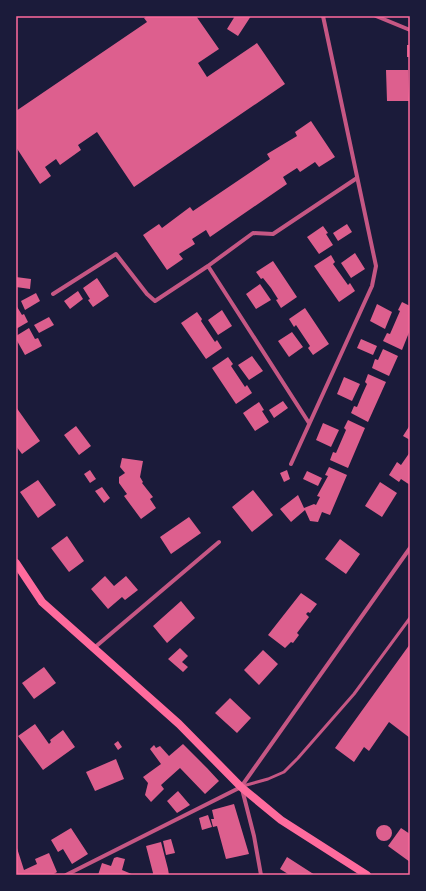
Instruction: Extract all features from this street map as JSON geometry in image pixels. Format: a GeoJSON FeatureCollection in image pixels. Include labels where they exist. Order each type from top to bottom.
{"type":"FeatureCollection","features":[{"type":"Feature","properties":{"kind":"main road"},"geometry":{"type":"LineString","coordinates":[[16,562],[42,602],[179,724],[241,787],[291,827],[366,875]]}},
{"type":"Feature","properties":{"kind":"street"},"geometry":{"type":"LineString","coordinates":[[291,464],[372,286],[376,266],[323,16]]}},
{"type":"Feature","properties":{"kind":"street"},"geometry":{"type":"LineString","coordinates":[[376,16],[410,30]]}},
{"type":"Feature","properties":{"kind":"street"},"geometry":{"type":"LineString","coordinates":[[53,294],[116,254],[147,294],[155,301],[208,266],[253,233],[273,234],[358,178]]}},
{"type":"Feature","properties":{"kind":"street"},"geometry":{"type":"LineString","coordinates":[[208,266],[309,423]]}},
{"type":"Feature","properties":{"kind":"street"},"geometry":{"type":"LineString","coordinates":[[93,648],[219,542]]}},
{"type":"Feature","properties":{"kind":"street"},"geometry":{"type":"LineString","coordinates":[[66,875],[241,787],[410,548]]}},
{"type":"Feature","properties":{"kind":"street"},"geometry":{"type":"LineString","coordinates":[[241,787],[254,836],[261,875]]}},
{"type":"Feature","properties":{"kind":"lane"},"geometry":{"type":"LineString","coordinates":[[241,787],[268,779],[284,772],[354,694],[410,618]]}},
{"type":"Feature","properties":{"kind":"building"},"geometry":{"type":"Polygon","coordinates":[[[148,16],[196,16],[219,49],[198,63],[207,77],[257,43],[285,84],[134,187],[97,132],[78,145],[81,150],[60,165],[56,159],[45,167],[51,176],[40,184],[16,147],[16,111],[147,22],[144,18],[148,16]]]}},
{"type":"Feature","properties":{"kind":"building"},"geometry":{"type":"Polygon","coordinates":[[[235,16],[251,16],[238,36],[227,29],[235,16]]]}},
{"type":"Feature","properties":{"kind":"building"},"geometry":{"type":"Polygon","coordinates":[[[407,45],[410,45],[410,57],[407,57],[407,45]]]}},
{"type":"Feature","properties":{"kind":"building"},"geometry":{"type":"Polygon","coordinates":[[[386,70],[408,70],[409,101],[387,101],[386,70]]]}},
{"type":"Feature","properties":{"kind":"building"},"geometry":{"type":"Polygon","coordinates":[[[311,121],[335,157],[319,167],[315,162],[300,172],[297,168],[283,177],[287,184],[210,237],[206,230],[192,239],[195,244],[179,254],[183,259],[167,270],[143,235],[159,224],[162,228],[190,207],[193,211],[270,159],[267,154],[297,136],[295,132],[311,121]]]}},
{"type":"Feature","properties":{"kind":"building"},"geometry":{"type":"Polygon","coordinates":[[[347,224],[352,232],[338,241],[333,233],[347,224]]]}},
{"type":"Feature","properties":{"kind":"building"},"geometry":{"type":"Polygon","coordinates":[[[323,226],[333,245],[319,254],[307,237],[323,226]]]}},
{"type":"Feature","properties":{"kind":"building"},"geometry":{"type":"Polygon","coordinates":[[[355,253],[365,269],[351,278],[341,263],[355,253]]]}},
{"type":"Feature","properties":{"kind":"building"},"geometry":{"type":"Polygon","coordinates":[[[331,255],[335,262],[333,264],[348,285],[350,283],[355,291],[339,302],[314,266],[331,255]]]}},
{"type":"Feature","properties":{"kind":"building"},"geometry":{"type":"Polygon","coordinates":[[[273,261],[297,297],[281,308],[276,300],[278,299],[271,288],[256,272],[273,261]]]}},
{"type":"Feature","properties":{"kind":"building"},"geometry":{"type":"Polygon","coordinates":[[[16,277],[31,279],[30,289],[16,287],[16,277]]]}},
{"type":"Feature","properties":{"kind":"building"},"geometry":{"type":"Polygon","coordinates":[[[97,278],[109,296],[93,307],[83,288],[97,278]]]}},
{"type":"Feature","properties":{"kind":"building"},"geometry":{"type":"Polygon","coordinates":[[[260,284],[271,300],[256,309],[246,294],[260,284]]]}},
{"type":"Feature","properties":{"kind":"building"},"geometry":{"type":"Polygon","coordinates":[[[78,291],[83,299],[70,309],[64,301],[78,291]]]}},
{"type":"Feature","properties":{"kind":"building"},"geometry":{"type":"Polygon","coordinates":[[[36,293],[40,301],[25,310],[21,301],[36,293]]]}},
{"type":"Feature","properties":{"kind":"building"},"geometry":{"type":"Polygon","coordinates":[[[402,302],[410,306],[410,330],[402,350],[383,341],[387,333],[390,334],[400,311],[398,310],[402,302]]]}},
{"type":"Feature","properties":{"kind":"building"},"geometry":{"type":"Polygon","coordinates":[[[377,304],[392,312],[385,329],[370,321],[377,304]]]}},
{"type":"Feature","properties":{"kind":"building"},"geometry":{"type":"Polygon","coordinates":[[[16,305],[22,315],[24,314],[28,322],[16,329],[16,305]]]}},
{"type":"Feature","properties":{"kind":"building"},"geometry":{"type":"Polygon","coordinates":[[[305,308],[329,344],[313,355],[308,348],[310,346],[296,325],[294,327],[289,319],[305,308]]]}},
{"type":"Feature","properties":{"kind":"building"},"geometry":{"type":"Polygon","coordinates":[[[222,310],[232,326],[218,335],[208,320],[222,310]]]}},
{"type":"Feature","properties":{"kind":"building"},"geometry":{"type":"Polygon","coordinates":[[[197,312],[202,319],[201,321],[215,342],[217,340],[222,348],[206,359],[181,323],[197,312]]]}},
{"type":"Feature","properties":{"kind":"building"},"geometry":{"type":"Polygon","coordinates":[[[49,317],[54,325],[39,333],[34,325],[49,317]]]}},
{"type":"Feature","properties":{"kind":"building"},"geometry":{"type":"Polygon","coordinates":[[[29,328],[35,339],[38,338],[42,346],[25,355],[16,339],[16,336],[29,328]]]}},
{"type":"Feature","properties":{"kind":"building"},"geometry":{"type":"Polygon","coordinates":[[[292,332],[303,347],[289,357],[278,341],[292,332]]]}},
{"type":"Feature","properties":{"kind":"building"},"geometry":{"type":"Polygon","coordinates":[[[361,339],[377,346],[373,355],[357,348],[361,339]]]}},
{"type":"Feature","properties":{"kind":"building"},"geometry":{"type":"Polygon","coordinates":[[[383,349],[398,356],[389,376],[372,368],[375,359],[378,360],[383,349]]]}},
{"type":"Feature","properties":{"kind":"building"},"geometry":{"type":"Polygon","coordinates":[[[252,356],[263,371],[249,380],[238,365],[252,356]]]}},
{"type":"Feature","properties":{"kind":"building"},"geometry":{"type":"Polygon","coordinates":[[[228,357],[233,364],[231,366],[245,387],[247,385],[252,393],[236,404],[212,368],[228,357]]]}},
{"type":"Feature","properties":{"kind":"building"},"geometry":{"type":"Polygon","coordinates":[[[368,374],[386,382],[368,422],[351,413],[354,406],[357,407],[367,384],[365,382],[368,374]]]}},
{"type":"Feature","properties":{"kind":"building"},"geometry":{"type":"Polygon","coordinates":[[[344,377],[360,384],[352,401],[337,394],[344,377]]]}},
{"type":"Feature","properties":{"kind":"building"},"geometry":{"type":"Polygon","coordinates":[[[283,401],[288,408],[274,418],[269,410],[283,401]]]}},
{"type":"Feature","properties":{"kind":"building"},"geometry":{"type":"Polygon","coordinates":[[[259,402],[264,410],[262,411],[269,422],[255,431],[243,413],[259,402]]]}},
{"type":"Feature","properties":{"kind":"building"},"geometry":{"type":"Polygon","coordinates":[[[16,407],[40,441],[22,454],[16,446],[16,407]]]}},
{"type":"Feature","properties":{"kind":"building"},"geometry":{"type":"Polygon","coordinates":[[[348,420],[365,428],[348,468],[330,460],[333,452],[336,453],[346,430],[344,428],[348,420]]]}},
{"type":"Feature","properties":{"kind":"building"},"geometry":{"type":"Polygon","coordinates":[[[323,423],[339,430],[331,447],[316,440],[323,423]]]}},
{"type":"Feature","properties":{"kind":"building"},"geometry":{"type":"Polygon","coordinates":[[[410,425],[410,440],[403,436],[410,425]]]}},
{"type":"Feature","properties":{"kind":"building"},"geometry":{"type":"Polygon","coordinates":[[[76,426],[91,446],[79,455],[64,435],[76,426]]]}},
{"type":"Feature","properties":{"kind":"building"},"geometry":{"type":"Polygon","coordinates":[[[410,452],[410,485],[401,479],[399,482],[389,475],[397,462],[401,465],[410,452]]]}},
{"type":"Feature","properties":{"kind":"building"},"geometry":{"type":"Polygon","coordinates":[[[122,458],[143,461],[140,477],[143,482],[142,483],[153,497],[150,499],[156,508],[141,519],[124,496],[127,494],[119,483],[119,477],[125,473],[120,467],[122,458]]]}},
{"type":"Feature","properties":{"kind":"building"},"geometry":{"type":"Polygon","coordinates":[[[329,467],[347,475],[330,515],[322,512],[318,522],[310,521],[305,510],[291,522],[280,509],[298,495],[304,508],[314,504],[316,505],[320,497],[317,496],[328,476],[325,475],[329,467]]]}},
{"type":"Feature","properties":{"kind":"building"},"geometry":{"type":"Polygon","coordinates":[[[90,470],[96,479],[90,483],[84,474],[90,470]]]}},
{"type":"Feature","properties":{"kind":"building"},"geometry":{"type":"Polygon","coordinates":[[[287,470],[290,479],[284,482],[280,473],[287,470]]]}},
{"type":"Feature","properties":{"kind":"building"},"geometry":{"type":"Polygon","coordinates":[[[307,471],[322,478],[318,486],[303,479],[307,471]]]}},
{"type":"Feature","properties":{"kind":"building"},"geometry":{"type":"Polygon","coordinates":[[[38,480],[56,505],[38,518],[20,492],[38,480]]]}},
{"type":"Feature","properties":{"kind":"building"},"geometry":{"type":"Polygon","coordinates":[[[380,482],[397,493],[382,517],[365,506],[380,482]]]}},
{"type":"Feature","properties":{"kind":"building"},"geometry":{"type":"Polygon","coordinates":[[[102,487],[110,498],[104,503],[95,491],[102,487]]]}},
{"type":"Feature","properties":{"kind":"building"},"geometry":{"type":"Polygon","coordinates":[[[253,490],[273,515],[252,532],[232,507],[253,490]]]}},
{"type":"Feature","properties":{"kind":"building"},"geometry":{"type":"Polygon","coordinates":[[[189,517],[201,533],[171,554],[160,537],[189,517]]]}},
{"type":"Feature","properties":{"kind":"building"},"geometry":{"type":"Polygon","coordinates":[[[67,536],[84,561],[69,572],[51,548],[67,536]]]}},
{"type":"Feature","properties":{"kind":"building"},"geometry":{"type":"Polygon","coordinates":[[[340,539],[360,554],[346,574],[325,559],[340,539]]]}},
{"type":"Feature","properties":{"kind":"building"},"geometry":{"type":"Polygon","coordinates":[[[105,576],[114,586],[126,576],[138,590],[125,600],[122,597],[108,609],[91,589],[105,576]]]}},
{"type":"Feature","properties":{"kind":"building"},"geometry":{"type":"Polygon","coordinates":[[[301,593],[317,604],[310,613],[308,612],[306,614],[309,617],[297,633],[299,635],[293,643],[291,642],[285,648],[268,635],[301,593]]]}},
{"type":"Feature","properties":{"kind":"building"},"geometry":{"type":"Polygon","coordinates":[[[181,601],[195,618],[167,643],[153,626],[181,601]]]}},
{"type":"Feature","properties":{"kind":"building"},"geometry":{"type":"Polygon","coordinates":[[[410,644],[410,738],[389,722],[369,751],[364,747],[354,762],[335,748],[410,644]]]}},
{"type":"Feature","properties":{"kind":"building"},"geometry":{"type":"Polygon","coordinates":[[[180,648],[188,656],[182,662],[188,667],[183,672],[168,659],[180,648]]]}},
{"type":"Feature","properties":{"kind":"building"},"geometry":{"type":"Polygon","coordinates":[[[263,650],[278,664],[259,685],[244,670],[263,650]]]}},
{"type":"Feature","properties":{"kind":"building"},"geometry":{"type":"Polygon","coordinates":[[[44,667],[56,683],[34,699],[22,683],[44,667]]]}},
{"type":"Feature","properties":{"kind":"building"},"geometry":{"type":"Polygon","coordinates":[[[230,698],[251,718],[237,733],[215,713],[230,698]]]}},
{"type":"Feature","properties":{"kind":"building"},"geometry":{"type":"Polygon","coordinates":[[[35,724],[49,744],[51,742],[50,740],[63,730],[75,747],[43,770],[18,736],[35,724]]]}},
{"type":"Feature","properties":{"kind":"building"},"geometry":{"type":"Polygon","coordinates":[[[118,741],[122,747],[118,750],[114,744],[118,741]]]}},
{"type":"Feature","properties":{"kind":"building"},"geometry":{"type":"Polygon","coordinates":[[[183,744],[219,781],[205,794],[180,768],[161,785],[164,789],[151,802],[145,795],[148,783],[143,777],[161,764],[150,749],[154,745],[156,748],[160,746],[169,756],[183,744]]]}},
{"type":"Feature","properties":{"kind":"building"},"geometry":{"type":"Polygon","coordinates":[[[116,759],[124,779],[95,791],[86,772],[116,759]]]}},
{"type":"Feature","properties":{"kind":"building"},"geometry":{"type":"Polygon","coordinates":[[[178,791],[190,805],[177,813],[167,801],[178,791]]]}},
{"type":"Feature","properties":{"kind":"building"},"geometry":{"type":"Polygon","coordinates":[[[234,804],[249,854],[226,859],[217,826],[213,827],[211,819],[214,819],[212,810],[234,804]]]}},
{"type":"Feature","properties":{"kind":"building"},"geometry":{"type":"Polygon","coordinates":[[[208,815],[212,827],[202,830],[199,818],[208,815]]]}},
{"type":"Feature","properties":{"kind":"building"},"geometry":{"type":"Polygon","coordinates":[[[384,825],[390,827],[392,833],[390,839],[384,841],[378,839],[376,833],[378,827],[384,825]]]}},
{"type":"Feature","properties":{"kind":"building"},"geometry":{"type":"Polygon","coordinates":[[[71,828],[88,854],[72,864],[63,849],[58,852],[51,840],[71,828]]]}},
{"type":"Feature","properties":{"kind":"building"},"geometry":{"type":"Polygon","coordinates":[[[401,828],[410,834],[410,862],[388,846],[401,828]]]}},
{"type":"Feature","properties":{"kind":"building"},"geometry":{"type":"Polygon","coordinates":[[[171,839],[175,853],[166,855],[163,841],[171,839]]]}},
{"type":"Feature","properties":{"kind":"building"},"geometry":{"type":"Polygon","coordinates":[[[161,842],[169,875],[153,875],[146,846],[161,842]]]}},
{"type":"Feature","properties":{"kind":"building"},"geometry":{"type":"Polygon","coordinates":[[[16,845],[24,870],[37,864],[35,859],[49,853],[57,872],[52,875],[16,875],[16,845]]]}},
{"type":"Feature","properties":{"kind":"building"},"geometry":{"type":"Polygon","coordinates":[[[117,857],[125,859],[122,870],[134,875],[98,875],[102,863],[111,866],[114,858],[117,857]]]}},
{"type":"Feature","properties":{"kind":"building"},"geometry":{"type":"Polygon","coordinates":[[[287,857],[315,875],[287,875],[288,874],[280,869],[287,857]]]}}]}
